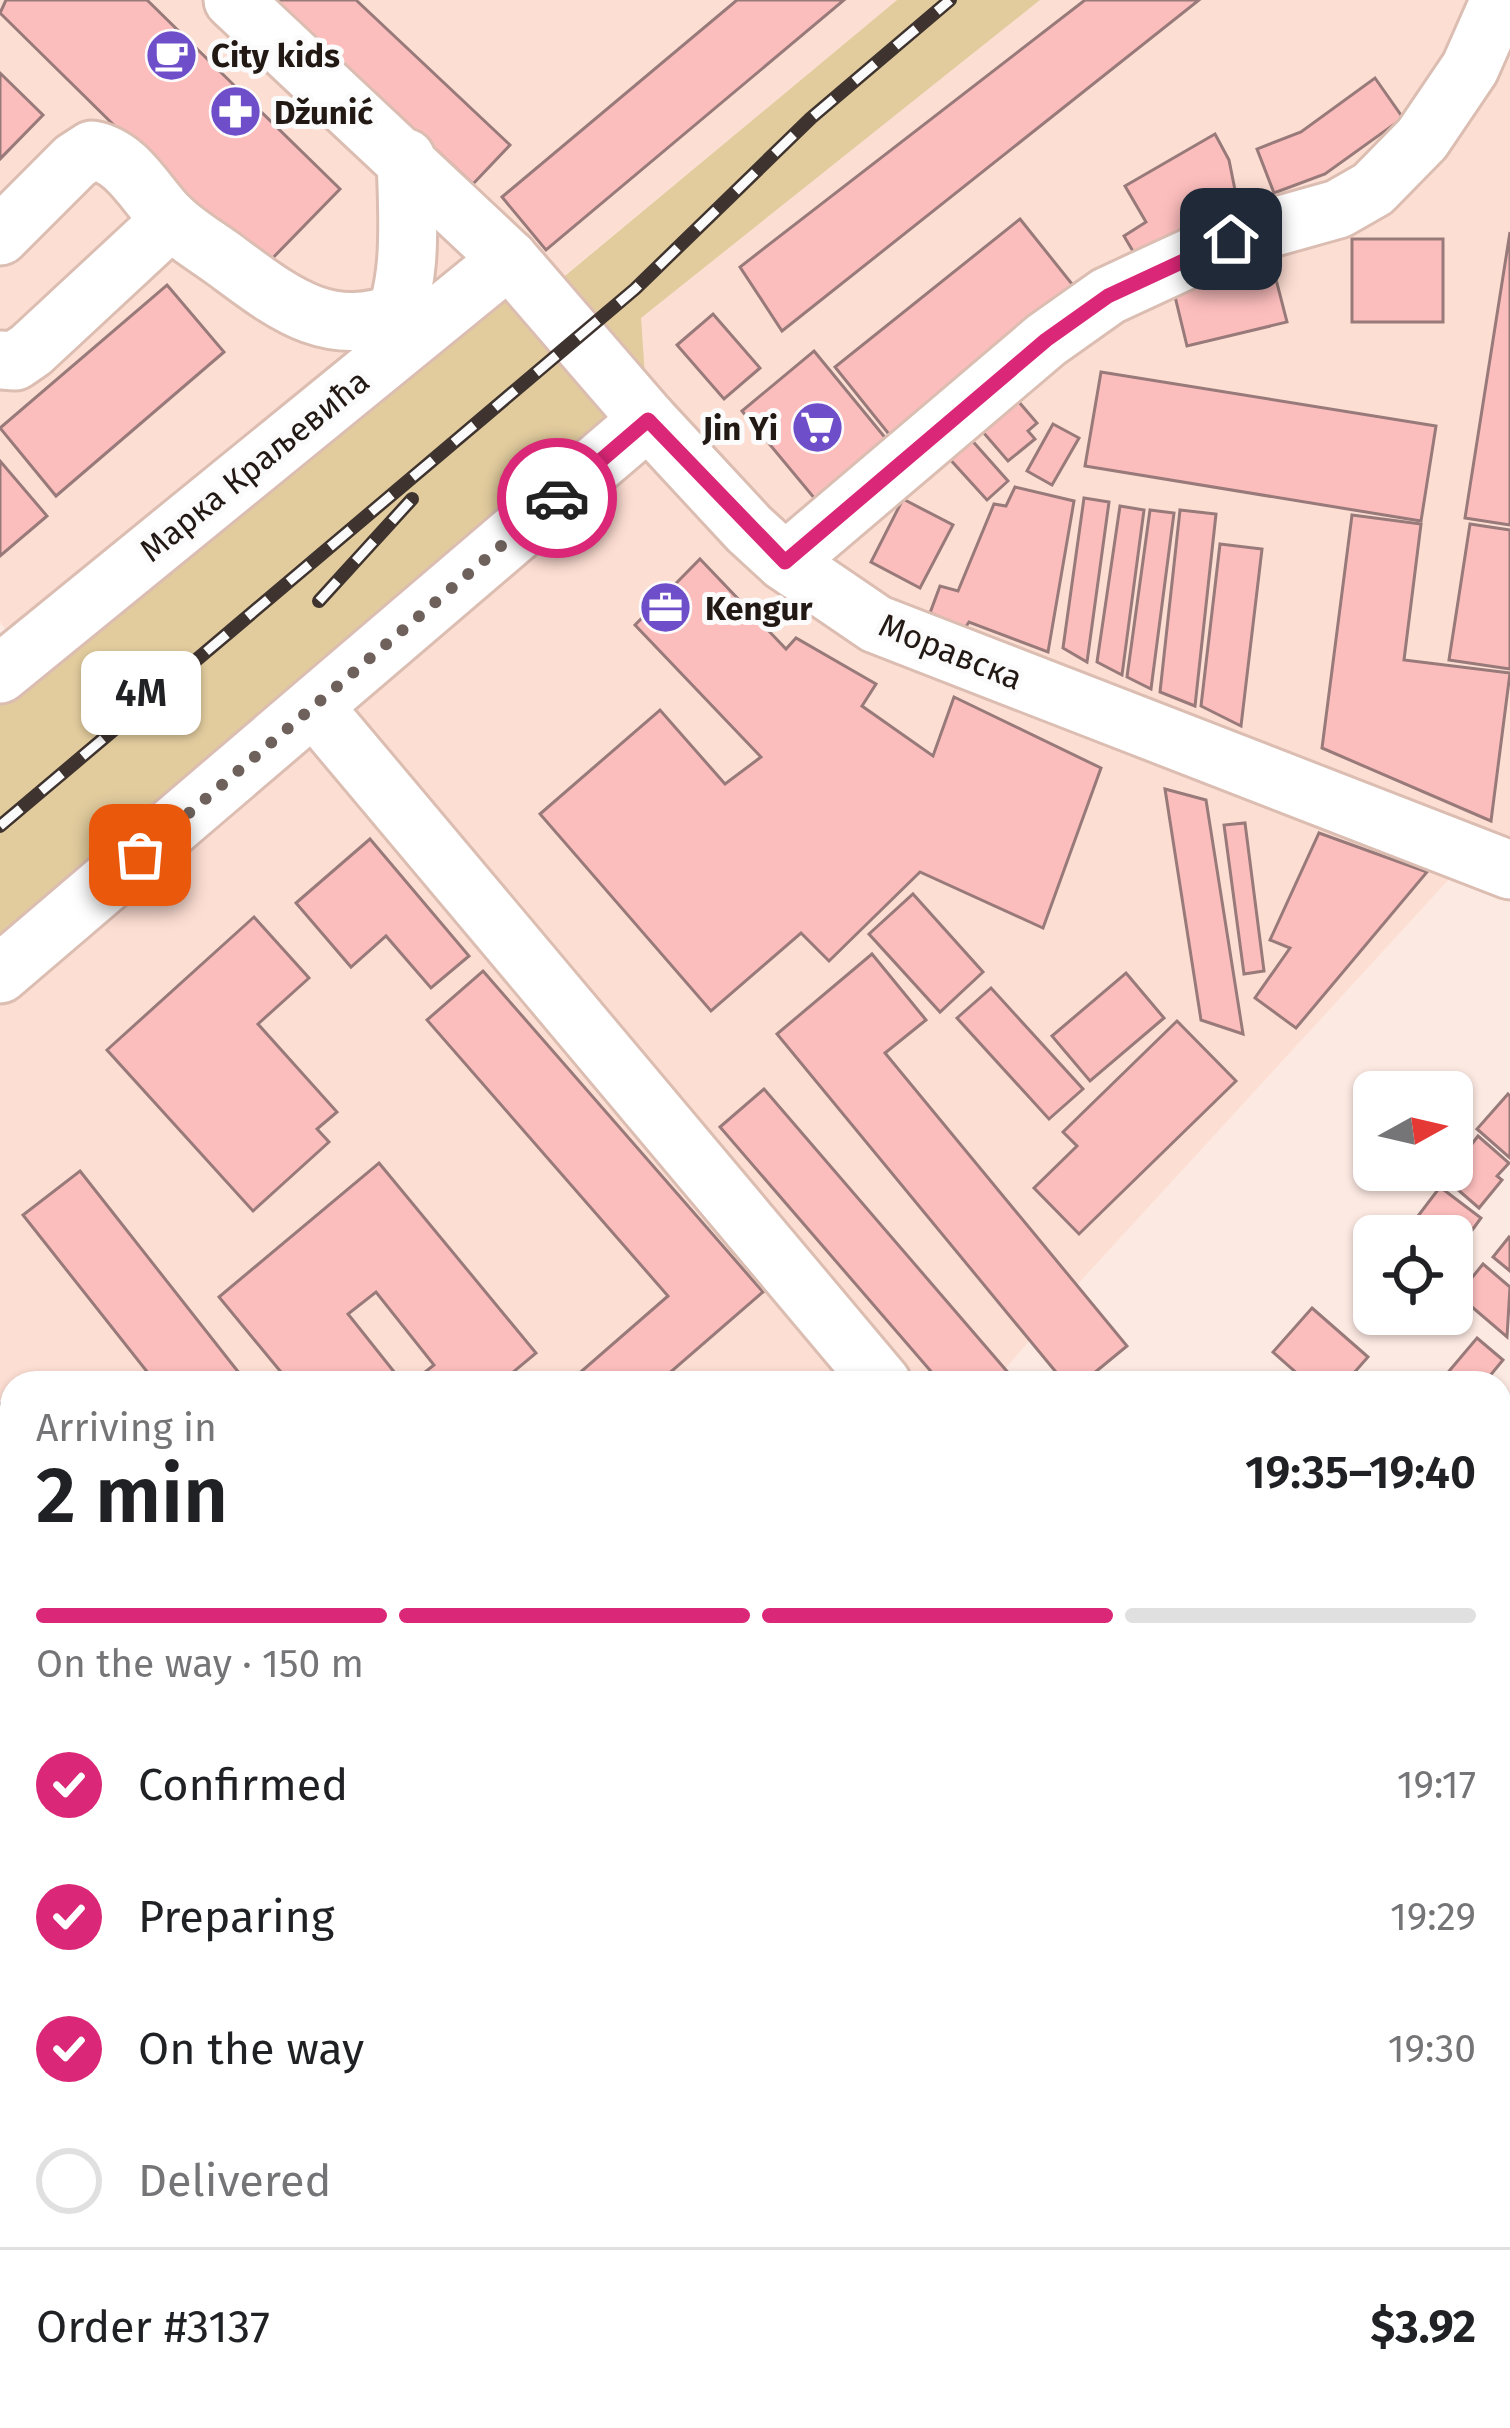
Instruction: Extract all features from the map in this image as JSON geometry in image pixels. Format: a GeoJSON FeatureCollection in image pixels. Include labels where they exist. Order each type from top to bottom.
{"type":"FeatureCollection","features":[{"type":"Feature","properties":{"kind":"street","name":"Моравска"},"geometry":{"type":"LineString","coordinates":[[232,0],[509,259],[648,420],[785,562],[876,624],[1510,870]]}},
{"type":"Feature","properties":{"kind":"street"},"geometry":{"type":"LineString","coordinates":[[785,562],[1046,340],[1108,296],[1231,239],[1338,208],[1373,189],[1422,139],[1470,68],[1500,0]]}},
{"type":"Feature","properties":{"kind":"street"},"geometry":{"type":"LineString","coordinates":[[0,236],[92,150],[113,154],[171,220],[290,308],[338,322],[373,322],[401,311]]}},
{"type":"Feature","properties":{"kind":"street"},"geometry":{"type":"LineString","coordinates":[[373,367],[401,311],[406,272],[406,158]]}},
{"type":"Feature","properties":{"kind":"street"},"geometry":{"type":"LineString","coordinates":[[0,360],[15,361],[31,350],[171,220]]}},
{"type":"Feature","properties":{"kind":"street","name":"Марка Краљевића"},"geometry":{"type":"LineString","coordinates":[[8,650],[509,259]]}},
{"type":"Feature","properties":{"kind":"street"},"geometry":{"type":"LineString","coordinates":[[0,974],[648,420]]}},
{"type":"Feature","properties":{"kind":"street"},"geometry":{"type":"LineString","coordinates":[[314,706],[872,1371]]}},
{"type":"Feature","properties":{"kind":"shaded area"},"geometry":{"type":"Polygon","coordinates":[[[0,0],[897,0],[536,299],[25,654],[0,622],[0,0]]]}},
{"type":"Feature","properties":{"kind":"shaded area"},"geometry":{"type":"Polygon","coordinates":[[[897,0],[1040,0],[641,318],[648,420],[0,974],[0,674],[509,268],[537,299],[897,0]]]}},
{"type":"Feature","properties":{"kind":"shaded area"},"geometry":{"type":"Polygon","coordinates":[[[1040,0],[1510,0],[1510,870],[1473,853],[1003,1371],[0,1371],[0,974],[641,318],[1040,0]]]}},
{"type":"Feature","properties":{"kind":"building"},"geometry":{"type":"Polygon","coordinates":[[[6,0],[147,0],[340,189],[261,270],[0,13],[6,0]]]}},
{"type":"Feature","properties":{"kind":"building"},"geometry":{"type":"Polygon","coordinates":[[[275,0],[356,0],[510,145],[473,184],[275,0]]]}},
{"type":"Feature","properties":{"kind":"building"},"geometry":{"type":"Polygon","coordinates":[[[737,0],[844,0],[546,250],[502,197],[737,0]]]}},
{"type":"Feature","properties":{"kind":"building"},"geometry":{"type":"Polygon","coordinates":[[[1085,0],[1199,0],[782,331],[740,267],[1085,0]]]}},
{"type":"Feature","properties":{"kind":"building"},"geometry":{"type":"Polygon","coordinates":[[[0,73],[43,115],[0,159],[0,73]]]}},
{"type":"Feature","properties":{"kind":"building"},"geometry":{"type":"Polygon","coordinates":[[[1375,78],[1403,118],[1325,174],[1274,193],[1257,149],[1301,132],[1375,78]]]}},
{"type":"Feature","properties":{"kind":"building"},"geometry":{"type":"Polygon","coordinates":[[[1215,134],[1229,160],[1240,215],[1144,270],[1124,236],[1146,222],[1125,186],[1215,134]]]}},
{"type":"Feature","properties":{"kind":"building"},"geometry":{"type":"Polygon","coordinates":[[[1020,219],[1080,294],[896,443],[835,367],[1020,219]]]}},
{"type":"Feature","properties":{"kind":"building"},"geometry":{"type":"Polygon","coordinates":[[[1510,232],[1510,525],[1465,518],[1510,232]]]}},
{"type":"Feature","properties":{"kind":"building"},"geometry":{"type":"Polygon","coordinates":[[[1352,239],[1443,239],[1443,322],[1352,322],[1352,239]]]}},
{"type":"Feature","properties":{"kind":"building"},"geometry":{"type":"Polygon","coordinates":[[[1271,260],[1287,322],[1187,346],[1172,284],[1271,260]]]}},
{"type":"Feature","properties":{"kind":"building"},"geometry":{"type":"Polygon","coordinates":[[[167,285],[224,352],[56,496],[0,428],[167,285]]]}},
{"type":"Feature","properties":{"kind":"building"},"geometry":{"type":"Polygon","coordinates":[[[713,314],[760,368],[724,399],[677,345],[713,314]]]}},
{"type":"Feature","properties":{"kind":"building","name":"Jin Yi"},"geometry":{"type":"Polygon","coordinates":[[[814,351],[892,446],[820,505],[742,411],[814,351]]]}},
{"type":"Feature","properties":{"kind":"building"},"geometry":{"type":"Polygon","coordinates":[[[1101,372],[1436,426],[1421,521],[1085,466],[1101,372]]]}},
{"type":"Feature","properties":{"kind":"building"},"geometry":{"type":"Polygon","coordinates":[[[1012,394],[1037,423],[1028,431],[1035,439],[1008,461],[976,424],[1012,394]]]}},
{"type":"Feature","properties":{"kind":"building"},"geometry":{"type":"Polygon","coordinates":[[[1053,424],[1079,438],[1052,485],[1027,471],[1053,424]]]}},
{"type":"Feature","properties":{"kind":"building"},"geometry":{"type":"Polygon","coordinates":[[[968,436],[1008,481],[987,500],[947,456],[968,436]]]}},
{"type":"Feature","properties":{"kind":"building"},"geometry":{"type":"Polygon","coordinates":[[[0,461],[47,516],[0,556],[0,461]]]}},
{"type":"Feature","properties":{"kind":"building"},"geometry":{"type":"Polygon","coordinates":[[[1015,487],[1074,501],[1048,652],[969,622],[965,628],[930,613],[940,586],[958,591],[994,504],[1006,506],[1015,487]]]}},
{"type":"Feature","properties":{"kind":"building"},"geometry":{"type":"Polygon","coordinates":[[[1084,498],[1109,502],[1087,662],[1063,648],[1084,498]]]}},
{"type":"Feature","properties":{"kind":"building"},"geometry":{"type":"Polygon","coordinates":[[[903,499],[953,525],[920,588],[871,562],[903,499]]]}},
{"type":"Feature","properties":{"kind":"building"},"geometry":{"type":"Polygon","coordinates":[[[1120,506],[1144,510],[1122,675],[1097,662],[1120,506]]]}},
{"type":"Feature","properties":{"kind":"building"},"geometry":{"type":"Polygon","coordinates":[[[1150,510],[1174,513],[1151,689],[1127,677],[1150,510]]]}},
{"type":"Feature","properties":{"kind":"building"},"geometry":{"type":"Polygon","coordinates":[[[1180,510],[1216,514],[1195,706],[1160,692],[1180,510]]]}},
{"type":"Feature","properties":{"kind":"building"},"geometry":{"type":"Polygon","coordinates":[[[1352,515],[1421,524],[1404,660],[1510,673],[1491,821],[1322,748],[1352,515]]]}},
{"type":"Feature","properties":{"kind":"building"},"geometry":{"type":"Polygon","coordinates":[[[1470,524],[1510,530],[1510,669],[1449,660],[1470,524]]]}},
{"type":"Feature","properties":{"kind":"building"},"geometry":{"type":"Polygon","coordinates":[[[1220,544],[1262,549],[1241,726],[1201,706],[1220,544]]]}},
{"type":"Feature","properties":{"kind":"building"},"geometry":{"type":"Polygon","coordinates":[[[700,559],[786,649],[796,638],[876,684],[862,706],[933,756],[954,697],[1101,768],[1043,928],[920,872],[829,961],[801,933],[711,1011],[540,814],[660,710],[725,784],[761,757],[635,625],[700,559]]]}},
{"type":"Feature","properties":{"kind":"building"},"geometry":{"type":"Polygon","coordinates":[[[1165,789],[1206,800],[1243,1034],[1201,1020],[1165,789]]]}},
{"type":"Feature","properties":{"kind":"building"},"geometry":{"type":"Polygon","coordinates":[[[1245,823],[1264,971],[1244,974],[1224,825],[1245,823]]]}},
{"type":"Feature","properties":{"kind":"building"},"geometry":{"type":"Polygon","coordinates":[[[1319,833],[1427,872],[1296,1028],[1255,998],[1290,948],[1270,940],[1319,833]]]}},
{"type":"Feature","properties":{"kind":"building"},"geometry":{"type":"Polygon","coordinates":[[[370,839],[469,956],[431,988],[386,936],[351,967],[296,903],[370,839]]]}},
{"type":"Feature","properties":{"kind":"building"},"geometry":{"type":"Polygon","coordinates":[[[913,894],[983,972],[940,1012],[869,934],[913,894]]]}},
{"type":"Feature","properties":{"kind":"building"},"geometry":{"type":"Polygon","coordinates":[[[254,917],[309,978],[258,1024],[337,1112],[317,1129],[329,1142],[253,1211],[107,1050],[254,917]]]}},
{"type":"Feature","properties":{"kind":"building"},"geometry":{"type":"Polygon","coordinates":[[[872,954],[926,1020],[885,1053],[1127,1346],[1097,1371],[1055,1371],[777,1034],[872,954]]]}},
{"type":"Feature","properties":{"kind":"building"},"geometry":{"type":"Polygon","coordinates":[[[483,971],[763,1292],[672,1371],[582,1371],[668,1296],[427,1020],[483,971]]]}},
{"type":"Feature","properties":{"kind":"building"},"geometry":{"type":"Polygon","coordinates":[[[1126,973],[1164,1018],[1090,1081],[1052,1036],[1126,973]]]}},
{"type":"Feature","properties":{"kind":"building"},"geometry":{"type":"Polygon","coordinates":[[[991,988],[1083,1089],[1049,1119],[957,1018],[991,988]]]}},
{"type":"Feature","properties":{"kind":"building"},"geometry":{"type":"Polygon","coordinates":[[[1177,1021],[1236,1081],[1079,1234],[1034,1188],[1077,1146],[1063,1132],[1177,1021]]]}},
{"type":"Feature","properties":{"kind":"building"},"geometry":{"type":"Polygon","coordinates":[[[764,1089],[1007,1371],[931,1371],[720,1127],[764,1089]]]}},
{"type":"Feature","properties":{"kind":"building"},"geometry":{"type":"Polygon","coordinates":[[[1510,1096],[1510,1158],[1477,1129],[1510,1096]]]}},
{"type":"Feature","properties":{"kind":"building"},"geometry":{"type":"Polygon","coordinates":[[[1478,1136],[1509,1163],[1497,1176],[1502,1180],[1479,1208],[1459,1191],[1473,1191],[1473,1143],[1478,1136]]]}},
{"type":"Feature","properties":{"kind":"building"},"geometry":{"type":"Polygon","coordinates":[[[379,1163],[536,1353],[514,1371],[426,1371],[434,1365],[376,1292],[348,1314],[393,1371],[280,1371],[219,1297],[379,1163]]]}},
{"type":"Feature","properties":{"kind":"building"},"geometry":{"type":"Polygon","coordinates":[[[80,1171],[238,1371],[146,1371],[23,1215],[80,1171]]]}},
{"type":"Feature","properties":{"kind":"building"},"geometry":{"type":"Polygon","coordinates":[[[1437,1191],[1445,1191],[1481,1218],[1473,1229],[1473,1215],[1419,1215],[1437,1191]]]}},
{"type":"Feature","properties":{"kind":"building"},"geometry":{"type":"Polygon","coordinates":[[[1510,1238],[1510,1271],[1493,1257],[1510,1238]]]}},
{"type":"Feature","properties":{"kind":"building"},"geometry":{"type":"Polygon","coordinates":[[[1483,1264],[1510,1287],[1507,1337],[1473,1308],[1473,1276],[1483,1264]]]}},
{"type":"Feature","properties":{"kind":"building"},"geometry":{"type":"Polygon","coordinates":[[[1312,1308],[1368,1357],[1356,1371],[1294,1371],[1273,1352],[1312,1308]]]}},
{"type":"Feature","properties":{"kind":"building"},"geometry":{"type":"Polygon","coordinates":[[[1477,1338],[1503,1360],[1494,1371],[1449,1371],[1477,1338]]]}},
{"type":"Feature","properties":{"kind":"railway"},"geometry":{"type":"LineString","coordinates":[[0,826],[635,289],[811,118],[950,0]]}},
{"type":"Feature","properties":{"kind":"railway"},"geometry":{"type":"LineString","coordinates":[[319,601],[412,499]]}},
{"type":"Feature","properties":{"kind":"way so far"},"geometry":{"type":"LineString","coordinates":[[140,855],[557,498]]}},
{"type":"Feature","properties":{"kind":"place","name":"City kids"},"geometry":{"type":"Point","coordinates":[172,55]}},
{"type":"Feature","properties":{"kind":"place","name":"Džunić"},"geometry":{"type":"Point","coordinates":[235,112]}},
{"type":"Feature","properties":{"kind":"place","name":"Jin Yi"},"geometry":{"type":"Point","coordinates":[817,428]}},
{"type":"Feature","properties":{"kind":"place","name":"Kengur"},"geometry":{"type":"Point","coordinates":[666,608]}},
{"type":"Feature","properties":{"kind":"place","name":"4M"},"geometry":{"type":"Point","coordinates":[140,855]}},
{"type":"Feature","properties":{"kind":"route"},"geometry":{"type":"LineString","coordinates":[[557,498],[648,420],[785,562],[1046,340],[1108,296],[1231,239]]}}]}
